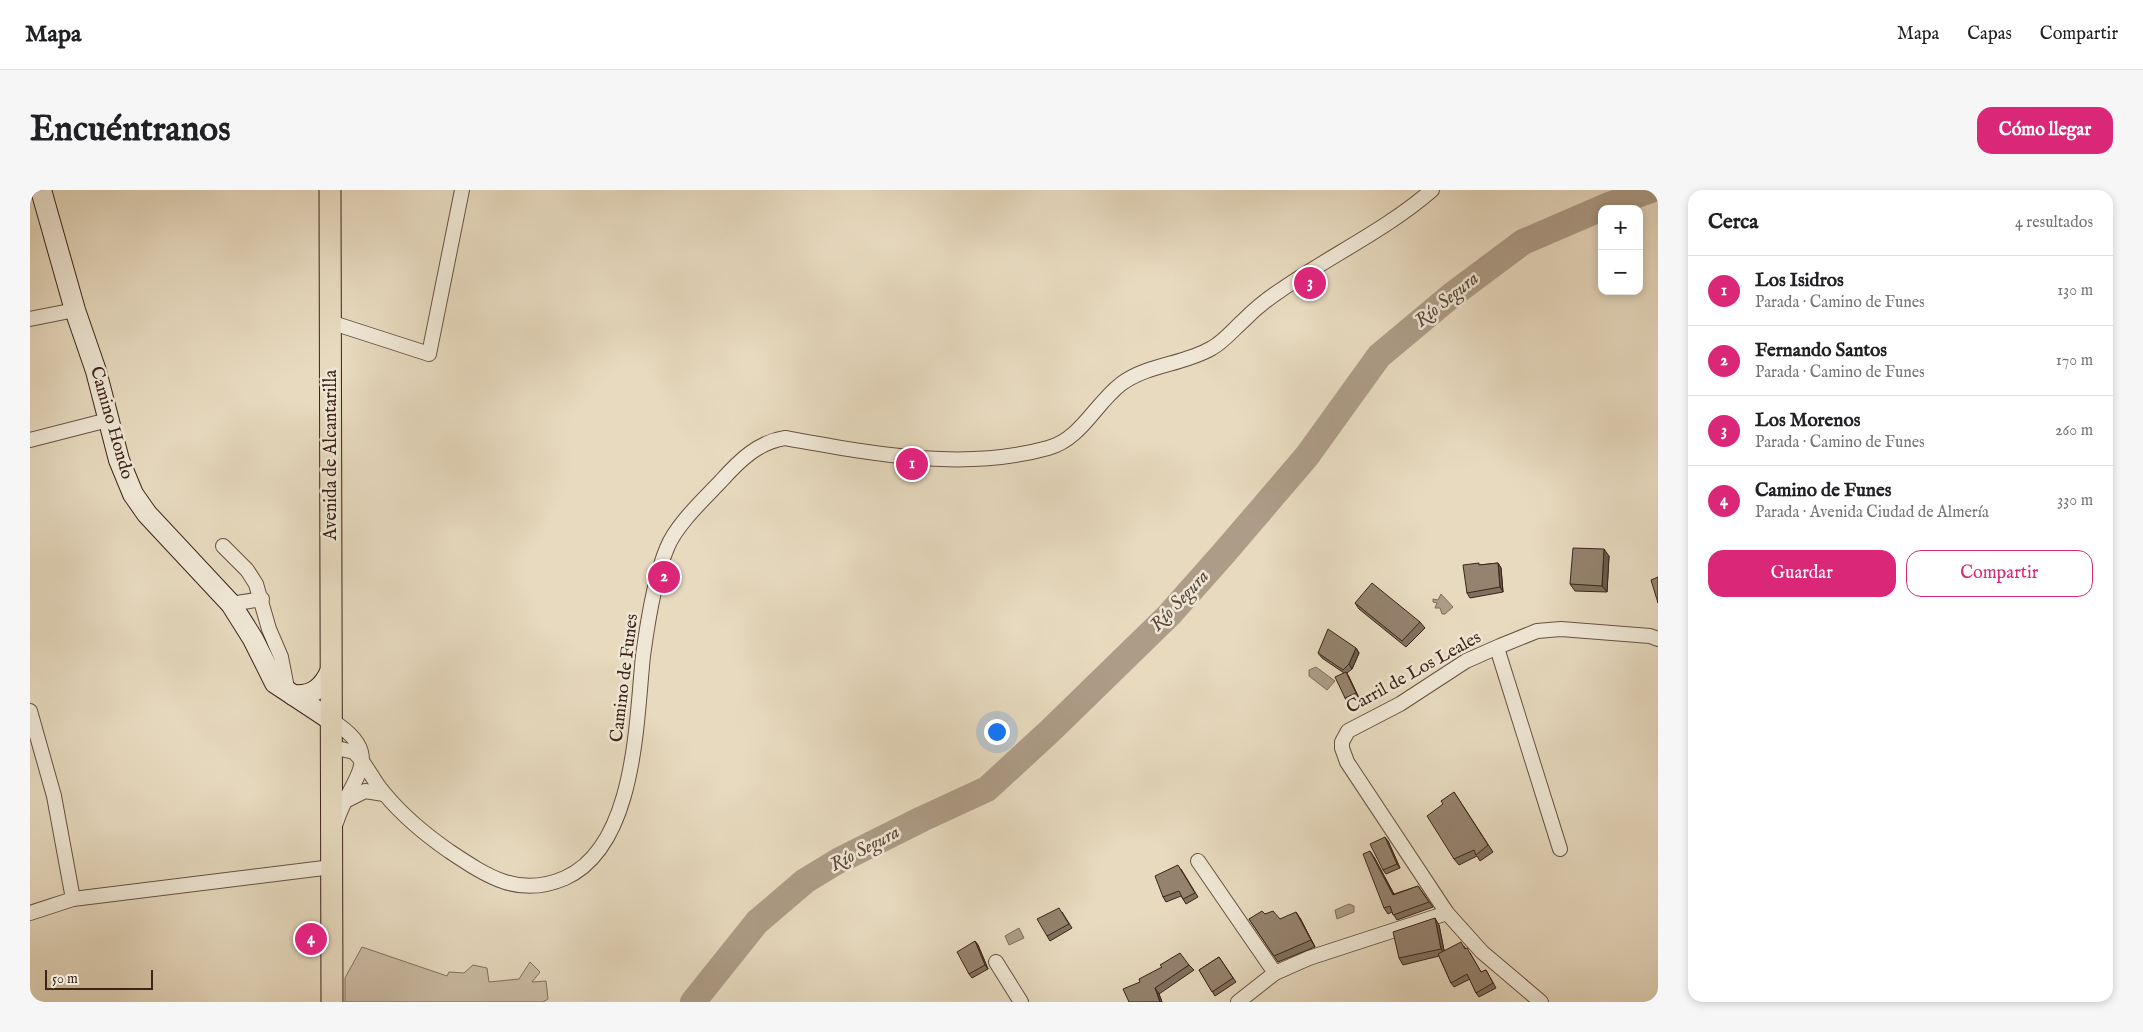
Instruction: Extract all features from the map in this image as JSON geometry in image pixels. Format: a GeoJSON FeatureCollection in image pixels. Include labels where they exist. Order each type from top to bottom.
{"type":"FeatureCollection","features":[{"type":"Feature","properties":{"kind":"main road","name":"Camino Hondo"},"geometry":{"type":"LineString","coordinates":[[41,190],[75,310],[96,371],[124,475],[133,494],[147,514],[231,604],[253,639],[275,683],[331,720]]}},
{"type":"Feature","properties":{"kind":"main road","name":"Avenida de Alcantarilla"},"geometry":{"type":"LineString","coordinates":[[330,190],[332,1002]]}},
{"type":"Feature","properties":{"kind":"main road"},"geometry":{"type":"LineString","coordinates":[[290,694],[305,695],[314,692],[323,684],[331,670]]}},
{"type":"Feature","properties":{"kind":"street"},"geometry":{"type":"LineString","coordinates":[[330,322],[429,354],[462,190]]}},
{"type":"Feature","properties":{"kind":"street","name":"Camino de Funes"},"geometry":{"type":"LineString","coordinates":[[362,761],[384,794],[403,814],[450,851],[500,880],[532,888],[549,885],[576,873],[588,862],[602,844],[614,822],[630,779],[637,735],[644,653],[658,577],[667,547],[697,508],[733,468],[753,451],[770,440],[785,438],[909,457],[950,460],[991,458],[1050,448],[1069,438],[1120,385],[1138,374],[1188,359],[1212,348],[1257,307],[1282,289],[1392,222],[1432,190]]}},
{"type":"Feature","properties":{"kind":"street"},"geometry":{"type":"LineString","coordinates":[[30,319],[75,310]]}},
{"type":"Feature","properties":{"kind":"street"},"geometry":{"type":"LineString","coordinates":[[30,440],[108,420]]}},
{"type":"Feature","properties":{"kind":"street"},"geometry":{"type":"LineString","coordinates":[[223,546],[248,570],[262,599],[269,629],[281,657],[290,694]]}},
{"type":"Feature","properties":{"kind":"street"},"geometry":{"type":"LineString","coordinates":[[231,604],[262,599]]}},
{"type":"Feature","properties":{"kind":"street","name":"Carril de Los Leales"},"geometry":{"type":"LineString","coordinates":[[1541,1002],[1482,952],[1447,913],[1347,762],[1342,742],[1348,731],[1400,704],[1466,661],[1537,631],[1561,629],[1650,636],[1658,639]]}},
{"type":"Feature","properties":{"kind":"street"},"geometry":{"type":"LineString","coordinates":[[1497,648],[1560,849]]}},
{"type":"Feature","properties":{"kind":"street"},"geometry":{"type":"LineString","coordinates":[[30,711],[54,796],[74,899]]}},
{"type":"Feature","properties":{"kind":"street"},"geometry":{"type":"LineString","coordinates":[[331,720],[353,736],[360,746],[362,761],[359,778],[344,802],[332,838]]}},
{"type":"Feature","properties":{"kind":"street"},"geometry":{"type":"LineString","coordinates":[[331,754],[337,750],[351,750],[362,761]]}},
{"type":"Feature","properties":{"kind":"street"},"geometry":{"type":"LineString","coordinates":[[344,802],[366,791],[384,794]]}},
{"type":"Feature","properties":{"kind":"street"},"geometry":{"type":"LineString","coordinates":[[1198,861],[1275,974]]}},
{"type":"Feature","properties":{"kind":"street"},"geometry":{"type":"LineString","coordinates":[[30,913],[74,899],[332,866]]}},
{"type":"Feature","properties":{"kind":"street"},"geometry":{"type":"LineString","coordinates":[[1238,1002],[1275,974],[1309,958],[1447,913]]}},
{"type":"Feature","properties":{"kind":"street"},"geometry":{"type":"LineString","coordinates":[[996,962],[1021,1002]]}},
{"type":"Feature","properties":{"kind":"shaded area"},"geometry":{"type":"Polygon","coordinates":[[[1441,594],[1453,607],[1445,614],[1442,614],[1440,608],[1435,608],[1437,603],[1433,602],[1433,599],[1438,600],[1441,594]]]}},
{"type":"Feature","properties":{"kind":"shaded area"},"geometry":{"type":"Polygon","coordinates":[[[1316,667],[1335,681],[1327,690],[1309,676],[1309,670],[1316,667]]]}},
{"type":"Feature","properties":{"kind":"shaded area"},"geometry":{"type":"Polygon","coordinates":[[[1349,904],[1354,906],[1354,912],[1337,919],[1335,910],[1349,904]]]}},
{"type":"Feature","properties":{"kind":"shaded area"},"geometry":{"type":"Polygon","coordinates":[[[1019,928],[1024,938],[1009,945],[1005,936],[1019,928]]]}},
{"type":"Feature","properties":{"kind":"shaded area"},"geometry":{"type":"Polygon","coordinates":[[[362,947],[447,976],[449,972],[464,973],[473,965],[487,968],[489,982],[519,979],[530,962],[540,972],[532,982],[546,981],[548,999],[543,1002],[345,1002],[345,978],[362,947]]]}},
{"type":"Feature","properties":{"kind":"building"},"geometry":{"type":"Polygon","coordinates":[[[1573,548],[1604,549],[1602,586],[1570,584],[1573,548]]]}},
{"type":"Feature","properties":{"kind":"building"},"geometry":{"type":"Polygon","coordinates":[[[1479,563],[1479,565],[1498,563],[1500,587],[1467,593],[1463,565],[1479,563]]]}},
{"type":"Feature","properties":{"kind":"building"},"geometry":{"type":"Polygon","coordinates":[[[1658,577],[1658,603],[1651,580],[1658,577]]]}},
{"type":"Feature","properties":{"kind":"building"},"geometry":{"type":"Polygon","coordinates":[[[1372,583],[1420,622],[1402,641],[1355,603],[1372,583]]]}},
{"type":"Feature","properties":{"kind":"building"},"geometry":{"type":"Polygon","coordinates":[[[1328,629],[1356,648],[1349,664],[1343,670],[1318,653],[1328,629]]]}},
{"type":"Feature","properties":{"kind":"building"},"geometry":{"type":"Polygon","coordinates":[[[1346,672],[1356,693],[1345,698],[1335,677],[1346,672]]]}},
{"type":"Feature","properties":{"kind":"building"},"geometry":{"type":"Polygon","coordinates":[[[1454,792],[1488,845],[1476,855],[1474,850],[1454,859],[1427,816],[1443,804],[1441,801],[1454,792]]]}},
{"type":"Feature","properties":{"kind":"building"},"geometry":{"type":"Polygon","coordinates":[[[1385,837],[1397,864],[1383,870],[1370,844],[1385,837]]]}},
{"type":"Feature","properties":{"kind":"building"},"geometry":{"type":"Polygon","coordinates":[[[1370,851],[1393,895],[1418,886],[1429,902],[1393,915],[1390,906],[1384,908],[1363,854],[1370,851]]]}},
{"type":"Feature","properties":{"kind":"building"},"geometry":{"type":"Polygon","coordinates":[[[1178,865],[1195,893],[1183,899],[1179,891],[1163,897],[1155,876],[1178,865]]]}},
{"type":"Feature","properties":{"kind":"building"},"geometry":{"type":"Polygon","coordinates":[[[1059,908],[1069,924],[1047,936],[1037,919],[1059,908]]]}},
{"type":"Feature","properties":{"kind":"building"},"geometry":{"type":"Polygon","coordinates":[[[1262,911],[1265,914],[1273,911],[1280,919],[1296,912],[1311,940],[1274,956],[1249,919],[1262,911]]]}},
{"type":"Feature","properties":{"kind":"building"},"geometry":{"type":"Polygon","coordinates":[[[1435,918],[1441,949],[1399,958],[1393,932],[1435,918]]]}},
{"type":"Feature","properties":{"kind":"building"},"geometry":{"type":"Polygon","coordinates":[[[975,941],[985,965],[969,974],[957,952],[975,941]]]}},
{"type":"Feature","properties":{"kind":"building"},"geometry":{"type":"Polygon","coordinates":[[[1461,942],[1465,949],[1467,948],[1481,972],[1486,970],[1493,983],[1476,993],[1467,974],[1451,983],[1438,954],[1461,942]]]}},
{"type":"Feature","properties":{"kind":"building"},"geometry":{"type":"Polygon","coordinates":[[[1180,953],[1189,965],[1155,988],[1160,1002],[1129,1002],[1123,989],[1140,982],[1139,979],[1162,967],[1160,965],[1180,953]]]}},
{"type":"Feature","properties":{"kind":"building"},"geometry":{"type":"Polygon","coordinates":[[[1219,957],[1233,978],[1212,992],[1199,970],[1219,957]]]}},
{"type":"Feature","properties":{"kind":"waterway","name":"Río Segura"},"geometry":{"type":"LineString","coordinates":[[693,1002],[757,922],[805,881],[838,861],[987,789],[1051,730],[1169,615],[1224,553],[1307,456],[1379,356],[1452,295],[1523,242],[1609,205],[1651,190]]}},
{"type":"Feature","properties":{"kind":"place","name":"Los Morenos"},"geometry":{"type":"Point","coordinates":[1310,283]}},
{"type":"Feature","properties":{"kind":"place","name":"Los Isidros"},"geometry":{"type":"Point","coordinates":[912,464]}},
{"type":"Feature","properties":{"kind":"place","name":"Fernando Santos"},"geometry":{"type":"Point","coordinates":[664,577]}},
{"type":"Feature","properties":{"kind":"place","name":"Camino de Funes"},"geometry":{"type":"Point","coordinates":[311,939]}}]}
